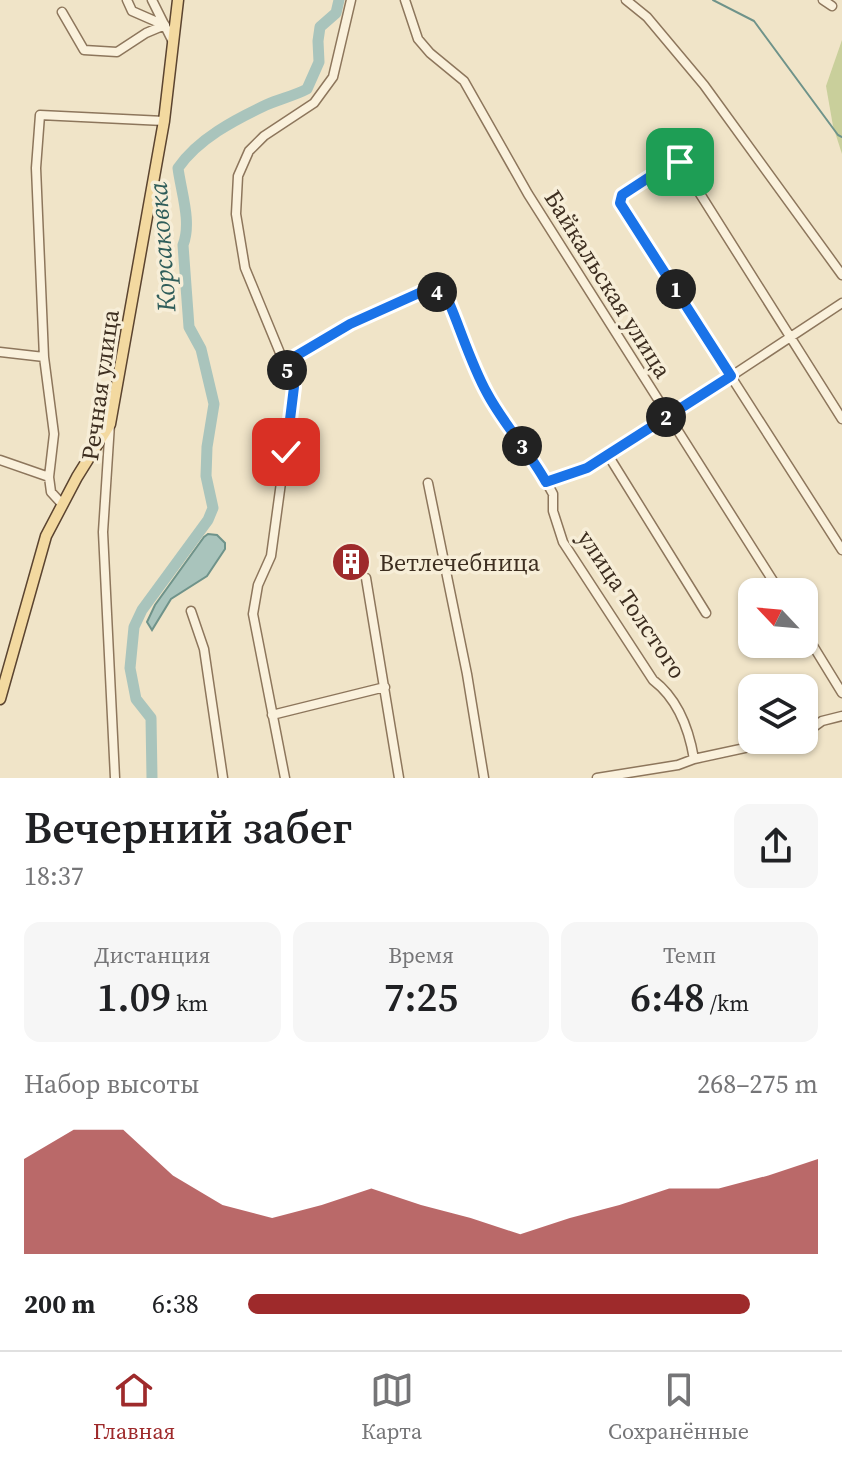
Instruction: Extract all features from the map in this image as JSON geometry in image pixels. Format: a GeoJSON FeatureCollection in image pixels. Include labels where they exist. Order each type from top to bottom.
{"type":"FeatureCollection","features":[{"type":"Feature","properties":{"kind":"main road","name":"Речная улица"},"geometry":{"type":"LineString","coordinates":[[110,424],[164,121],[178,0]]}},
{"type":"Feature","properties":{"kind":"main road"},"geometry":{"type":"LineString","coordinates":[[0,699],[46,536],[110,424]]}},
{"type":"Feature","properties":{"kind":"street"},"geometry":{"type":"LineString","coordinates":[[127,0],[132,11],[165,25]]}},
{"type":"Feature","properties":{"kind":"street"},"geometry":{"type":"LineString","coordinates":[[152,0],[174,43]]}},
{"type":"Feature","properties":{"kind":"street"},"geometry":{"type":"LineString","coordinates":[[285,778],[253,614],[258,585],[271,556],[294,387],[245,268],[236,214],[238,176],[249,151],[264,136],[314,103],[333,77],[351,0]]}},
{"type":"Feature","properties":{"kind":"street","name":"Байкальская улица"},"geometry":{"type":"LineString","coordinates":[[405,0],[418,39],[464,81],[528,194],[771,578]]}},
{"type":"Feature","properties":{"kind":"street"},"geometry":{"type":"LineString","coordinates":[[626,0],[647,17],[704,85],[842,275]]}},
{"type":"Feature","properties":{"kind":"street"},"geometry":{"type":"LineString","coordinates":[[823,0],[832,6]]}},
{"type":"Feature","properties":{"kind":"street"},"geometry":{"type":"LineString","coordinates":[[62,12],[84,50],[117,52],[165,25]]}},
{"type":"Feature","properties":{"kind":"street"},"geometry":{"type":"LineString","coordinates":[[62,504],[51,492],[49,477],[54,434],[44,357],[36,168],[40,115],[164,121]]}},
{"type":"Feature","properties":{"kind":"street"},"geometry":{"type":"LineString","coordinates":[[842,419],[680,162],[674,161],[622,195],[620,203],[842,550]]}},
{"type":"Feature","properties":{"kind":"street","name":"улица Толстого"},"geometry":{"type":"LineString","coordinates":[[284,363],[350,324],[428,289],[448,300],[486,391],[507,427],[537,465],[553,494],[553,511],[563,542],[653,680],[666,690],[689,730],[694,759]]}},
{"type":"Feature","properties":{"kind":"street"},"geometry":{"type":"LineString","coordinates":[[546,482],[587,468],[842,303]]}},
{"type":"Feature","properties":{"kind":"street"},"geometry":{"type":"LineString","coordinates":[[0,352],[44,357]]}},
{"type":"Feature","properties":{"kind":"street","name":"Речная улица"},"geometry":{"type":"LineString","coordinates":[[110,424],[103,532],[115,778]]}},
{"type":"Feature","properties":{"kind":"street"},"geometry":{"type":"LineString","coordinates":[[608,455],[706,613]]}},
{"type":"Feature","properties":{"kind":"street"},"geometry":{"type":"LineString","coordinates":[[0,460],[49,477]]}},
{"type":"Feature","properties":{"kind":"street"},"geometry":{"type":"LineString","coordinates":[[428,483],[467,674],[484,778]]}},
{"type":"Feature","properties":{"kind":"street"},"geometry":{"type":"LineString","coordinates":[[366,578],[399,778]]}},
{"type":"Feature","properties":{"kind":"street"},"geometry":{"type":"LineString","coordinates":[[191,611],[204,649],[223,778]]}},
{"type":"Feature","properties":{"kind":"street"},"geometry":{"type":"LineString","coordinates":[[818,654],[842,693]]}},
{"type":"Feature","properties":{"kind":"street"},"geometry":{"type":"LineString","coordinates":[[272,715],[385,687]]}},
{"type":"Feature","properties":{"kind":"street"},"geometry":{"type":"LineString","coordinates":[[818,724],[842,716]]}},
{"type":"Feature","properties":{"kind":"street"},"geometry":{"type":"LineString","coordinates":[[597,778],[678,765],[738,750]]}},
{"type":"Feature","properties":{"kind":"green space"},"geometry":{"type":"Polygon","coordinates":[[[842,40],[842,154],[826,86],[842,40]]]}},
{"type":"Feature","properties":{"kind":"water"},"geometry":{"type":"Polygon","coordinates":[[[208,534],[217,535],[225,543],[225,549],[207,576],[171,599],[152,630],[147,622],[155,605],[208,534]]]}},
{"type":"Feature","properties":{"kind":"waterway","name":"Корсаковка"},"geometry":{"type":"LineString","coordinates":[[152,778],[151,718],[136,699],[130,668],[134,627],[142,610],[208,520],[213,508],[206,476],[214,404],[201,349],[189,327],[183,245],[186,217],[178,168],[206,139],[229,124],[307,89],[319,62],[320,27],[336,13],[339,0]]}},
{"type":"Feature","properties":{"kind":"waterway"},"geometry":{"type":"LineString","coordinates":[[713,0],[754,21],[842,137]]}},
{"type":"Feature","properties":{"kind":"place","name":"Ветлечебница"},"geometry":{"type":"Point","coordinates":[351,562]}},
{"type":"Feature","properties":{"kind":"route"},"geometry":{"type":"LineString","coordinates":[[286,452],[294,387],[284,363],[350,324],[428,289],[448,300],[486,391],[546,482],[587,468],[731,376],[620,203],[622,195],[674,161],[680,162]]}}]}
